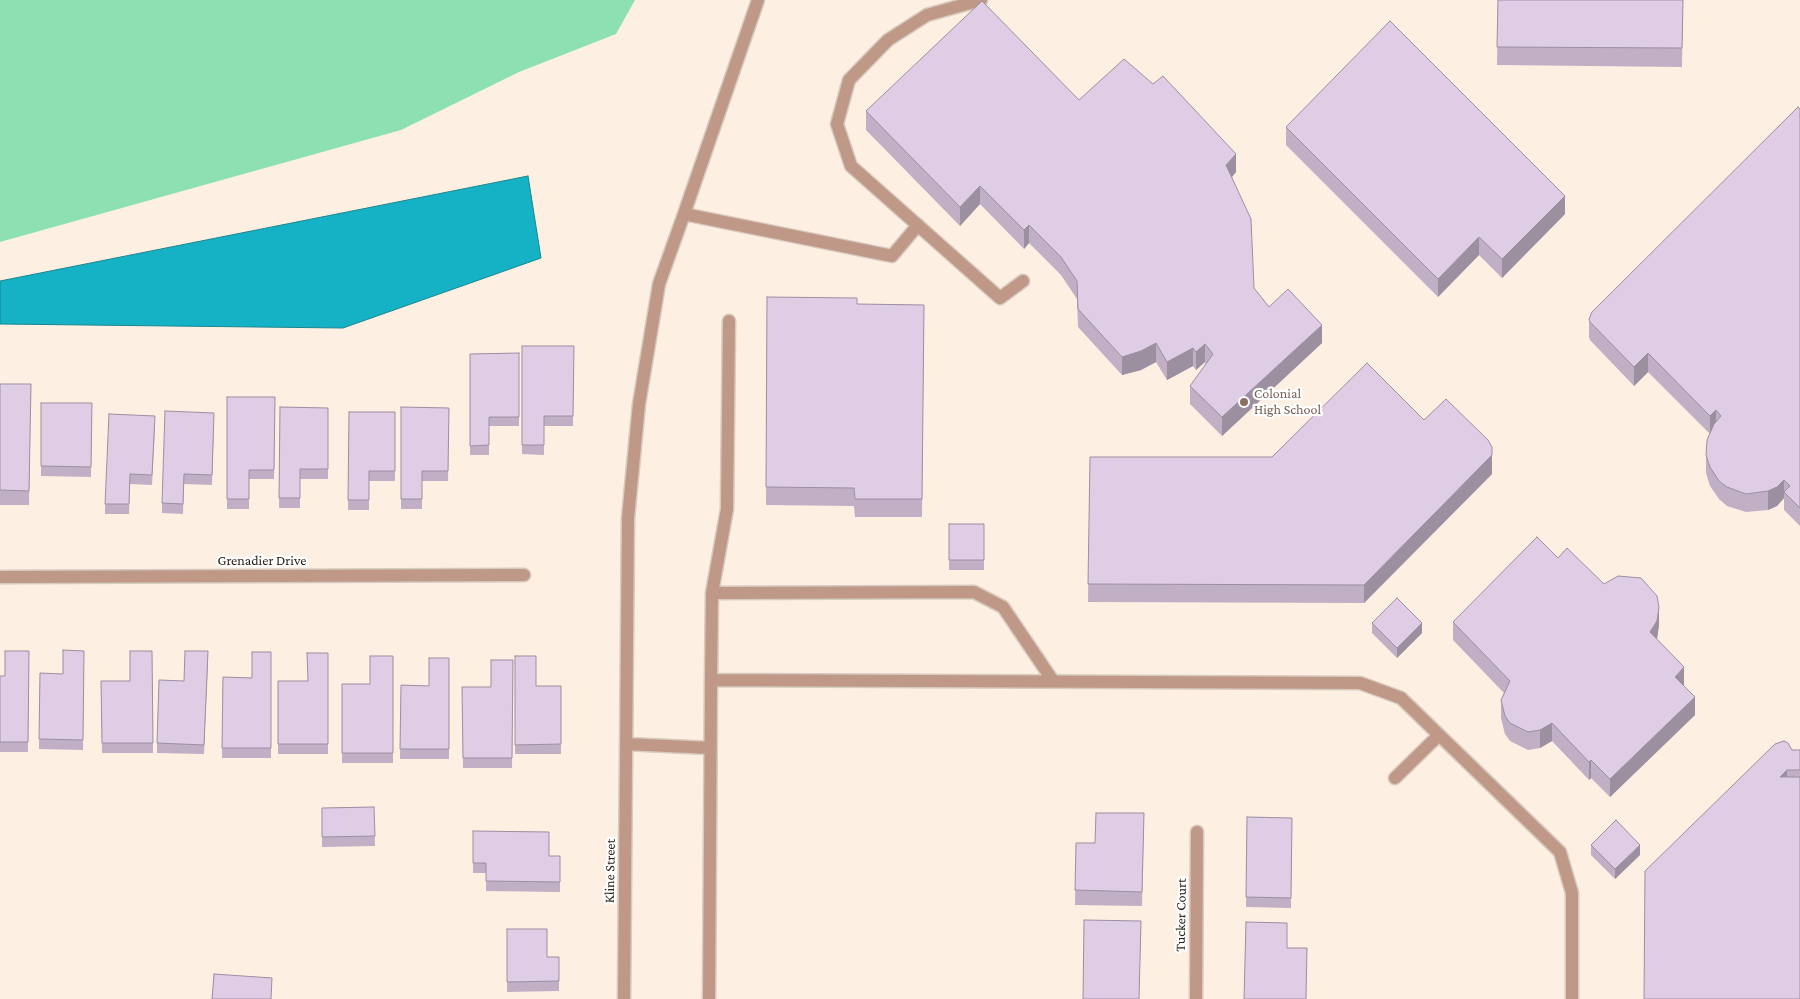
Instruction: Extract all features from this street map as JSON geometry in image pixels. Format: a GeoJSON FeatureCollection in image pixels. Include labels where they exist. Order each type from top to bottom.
{"type":"FeatureCollection","features":[{"type":"Feature","properties":{"kind":"street","name":"Kline Street"},"geometry":{"type":"LineString","coordinates":[[624,999],[628,518],[640,404],[659,284],[758,0]]}},
{"type":"Feature","properties":{"kind":"street"},"geometry":{"type":"LineString","coordinates":[[981,0],[927,14],[888,40],[849,80],[837,124],[851,166],[1000,298],[1023,281]]}},
{"type":"Feature","properties":{"kind":"street"},"geometry":{"type":"LineString","coordinates":[[684,214],[892,256],[918,225]]}},
{"type":"Feature","properties":{"kind":"street"},"geometry":{"type":"LineString","coordinates":[[709,999],[712,593],[727,509],[729,321]]}},
{"type":"Feature","properties":{"kind":"street","name":"Grenadier Drive"},"geometry":{"type":"LineString","coordinates":[[0,577],[524,575]]}},
{"type":"Feature","properties":{"kind":"street"},"geometry":{"type":"LineString","coordinates":[[712,593],[974,592],[1003,607],[1053,681]]}},
{"type":"Feature","properties":{"kind":"street"},"geometry":{"type":"LineString","coordinates":[[711,680],[1360,683],[1401,698],[1560,852],[1572,893],[1572,999]]}},
{"type":"Feature","properties":{"kind":"street"},"geometry":{"type":"LineString","coordinates":[[1395,778],[1439,735]]}},
{"type":"Feature","properties":{"kind":"street"},"geometry":{"type":"LineString","coordinates":[[626,744],[710,748]]}},
{"type":"Feature","properties":{"kind":"street","name":"Tucker Court"},"geometry":{"type":"LineString","coordinates":[[1196,999],[1197,832]]}},
{"type":"Feature","properties":{"kind":"green space"},"geometry":{"type":"Polygon","coordinates":[[[0,0],[635,0],[616,34],[519,72],[401,130],[0,242],[0,0]]]}},
{"type":"Feature","properties":{"kind":"water"},"geometry":{"type":"Polygon","coordinates":[[[528,176],[541,258],[343,328],[0,324],[0,281],[528,176]]]}},
{"type":"Feature","properties":{"kind":"building"},"geometry":{"type":"Polygon","coordinates":[[[1498,0],[1683,0],[1682,48],[1497,47],[1498,0]]]}},
{"type":"Feature","properties":{"kind":"building"},"geometry":{"type":"Polygon","coordinates":[[[982,1],[1079,100],[1124,59],[1153,84],[1163,76],[1236,154],[1226,165],[1251,219],[1254,288],[1269,307],[1288,289],[1322,325],[1222,417],[1190,386],[1213,354],[1205,344],[1196,352],[1193,348],[1167,362],[1156,343],[1141,351],[1122,357],[1078,309],[1077,281],[1061,257],[1029,225],[1024,230],[980,186],[960,207],[866,111],[982,1]]]}},
{"type":"Feature","properties":{"kind":"building"},"geometry":{"type":"Polygon","coordinates":[[[1390,21],[1565,196],[1502,259],[1479,237],[1438,279],[1286,127],[1390,21]]]}},
{"type":"Feature","properties":{"kind":"building"},"geometry":{"type":"Polygon","coordinates":[[[1798,107],[1800,109],[1800,508],[1784,492],[1790,486],[1784,480],[1777,487],[1768,491],[1746,494],[1727,487],[1719,481],[1710,467],[1706,455],[1707,440],[1714,424],[1721,416],[1716,410],[1710,416],[1648,353],[1634,367],[1589,319],[1592,312],[1798,107]]]}},
{"type":"Feature","properties":{"kind":"building"},"geometry":{"type":"Polygon","coordinates":[[[767,297],[857,298],[857,304],[924,305],[922,499],[855,499],[854,488],[766,487],[767,297]]]}},
{"type":"Feature","properties":{"kind":"building"},"geometry":{"type":"Polygon","coordinates":[[[522,346],[574,346],[573,416],[544,416],[544,445],[522,445],[522,346]]]}},
{"type":"Feature","properties":{"kind":"building"},"geometry":{"type":"Polygon","coordinates":[[[519,353],[519,417],[489,417],[489,445],[470,446],[470,354],[519,353]]]}},
{"type":"Feature","properties":{"kind":"building"},"geometry":{"type":"Polygon","coordinates":[[[1367,363],[1424,420],[1446,399],[1488,440],[1492,447],[1492,455],[1364,585],[1088,584],[1090,457],[1272,457],[1367,363]]]}},
{"type":"Feature","properties":{"kind":"building"},"geometry":{"type":"Polygon","coordinates":[[[0,384],[31,384],[29,491],[0,490],[0,384]]]}},
{"type":"Feature","properties":{"kind":"building"},"geometry":{"type":"Polygon","coordinates":[[[227,397],[275,397],[274,470],[249,470],[249,499],[227,499],[227,397]]]}},
{"type":"Feature","properties":{"kind":"building"},"geometry":{"type":"Polygon","coordinates":[[[41,403],[92,403],[91,467],[41,466],[41,403]]]}},
{"type":"Feature","properties":{"kind":"building"},"geometry":{"type":"Polygon","coordinates":[[[280,407],[328,408],[328,469],[300,469],[300,498],[279,498],[280,407]]]}},
{"type":"Feature","properties":{"kind":"building"},"geometry":{"type":"Polygon","coordinates":[[[401,407],[449,408],[448,471],[422,471],[422,499],[401,499],[401,407]]]}},
{"type":"Feature","properties":{"kind":"building"},"geometry":{"type":"Polygon","coordinates":[[[165,411],[214,413],[212,475],[184,474],[183,504],[162,503],[165,411]]]}},
{"type":"Feature","properties":{"kind":"building"},"geometry":{"type":"Polygon","coordinates":[[[349,412],[395,412],[395,471],[369,471],[369,500],[348,500],[349,412]]]}},
{"type":"Feature","properties":{"kind":"building"},"geometry":{"type":"Polygon","coordinates":[[[109,414],[155,416],[152,475],[130,474],[129,504],[105,504],[109,414]]]}},
{"type":"Feature","properties":{"kind":"building"},"geometry":{"type":"Polygon","coordinates":[[[949,524],[984,524],[984,560],[949,560],[949,524]]]}},
{"type":"Feature","properties":{"kind":"building"},"geometry":{"type":"Polygon","coordinates":[[[1537,537],[1558,558],[1567,548],[1604,584],[1618,576],[1641,578],[1657,596],[1659,607],[1657,621],[1650,632],[1684,667],[1675,677],[1695,697],[1610,779],[1591,760],[1589,762],[1552,723],[1540,730],[1528,732],[1510,723],[1505,716],[1501,700],[1510,681],[1453,622],[1537,537]]]}},
{"type":"Feature","properties":{"kind":"building"},"geometry":{"type":"Polygon","coordinates":[[[1397,598],[1422,623],[1397,648],[1372,623],[1397,598]]]}},
{"type":"Feature","properties":{"kind":"building"},"geometry":{"type":"Polygon","coordinates":[[[63,650],[84,651],[83,740],[39,739],[40,673],[63,674],[63,650]]]}},
{"type":"Feature","properties":{"kind":"building"},"geometry":{"type":"Polygon","coordinates":[[[5,651],[29,651],[28,742],[0,742],[0,676],[5,676],[5,651]]]}},
{"type":"Feature","properties":{"kind":"building"},"geometry":{"type":"Polygon","coordinates":[[[130,651],[152,651],[153,743],[102,743],[101,681],[130,681],[130,651]]]}},
{"type":"Feature","properties":{"kind":"building"},"geometry":{"type":"Polygon","coordinates":[[[185,651],[208,651],[204,745],[157,743],[159,680],[184,681],[185,651]]]}},
{"type":"Feature","properties":{"kind":"building"},"geometry":{"type":"Polygon","coordinates":[[[252,652],[271,652],[271,748],[222,748],[223,677],[252,678],[252,652]]]}},
{"type":"Feature","properties":{"kind":"building"},"geometry":{"type":"Polygon","coordinates":[[[307,653],[328,653],[328,744],[278,744],[278,681],[308,681],[307,653]]]}},
{"type":"Feature","properties":{"kind":"building"},"geometry":{"type":"Polygon","coordinates":[[[370,656],[393,656],[393,753],[342,753],[342,684],[370,684],[370,656]]]}},
{"type":"Feature","properties":{"kind":"building"},"geometry":{"type":"Polygon","coordinates":[[[515,656],[536,656],[536,686],[561,686],[561,744],[515,745],[515,656]]]}},
{"type":"Feature","properties":{"kind":"building"},"geometry":{"type":"Polygon","coordinates":[[[429,658],[449,658],[449,749],[400,749],[401,685],[429,686],[429,658]]]}},
{"type":"Feature","properties":{"kind":"building"},"geometry":{"type":"Polygon","coordinates":[[[491,660],[513,660],[512,758],[463,758],[462,687],[491,687],[491,660]]]}},
{"type":"Feature","properties":{"kind":"building"},"geometry":{"type":"Polygon","coordinates":[[[1784,741],[1788,743],[1792,750],[1800,750],[1800,770],[1787,770],[1780,777],[1800,777],[1800,999],[1644,999],[1645,871],[1775,744],[1784,741]]]}},
{"type":"Feature","properties":{"kind":"building"},"geometry":{"type":"Polygon","coordinates":[[[374,807],[375,836],[322,837],[322,808],[374,807]]]}},
{"type":"Feature","properties":{"kind":"building"},"geometry":{"type":"Polygon","coordinates":[[[1096,813],[1144,813],[1142,892],[1075,890],[1076,843],[1095,843],[1096,813]]]}},
{"type":"Feature","properties":{"kind":"building"},"geometry":{"type":"Polygon","coordinates":[[[1247,817],[1292,818],[1291,898],[1246,897],[1247,817]]]}},
{"type":"Feature","properties":{"kind":"building"},"geometry":{"type":"Polygon","coordinates":[[[1616,820],[1640,845],[1615,869],[1591,845],[1616,820]]]}},
{"type":"Feature","properties":{"kind":"building"},"geometry":{"type":"Polygon","coordinates":[[[473,831],[549,832],[549,856],[560,856],[560,882],[486,881],[486,863],[473,863],[473,831]]]}},
{"type":"Feature","properties":{"kind":"building"},"geometry":{"type":"Polygon","coordinates":[[[1084,920],[1141,921],[1139,999],[1083,999],[1084,920]]]}},
{"type":"Feature","properties":{"kind":"building"},"geometry":{"type":"Polygon","coordinates":[[[1246,922],[1287,923],[1287,948],[1307,948],[1306,999],[1244,999],[1246,922]]]}},
{"type":"Feature","properties":{"kind":"building"},"geometry":{"type":"Polygon","coordinates":[[[507,929],[547,929],[547,957],[559,957],[559,981],[507,982],[507,929]]]}},
{"type":"Feature","properties":{"kind":"building"},"geometry":{"type":"Polygon","coordinates":[[[214,974],[272,978],[271,999],[212,999],[214,974]]]}},
{"type":"Feature","properties":{"kind":"place","name":"Colonial High School"},"geometry":{"type":"Point","coordinates":[1244,402]}}]}
